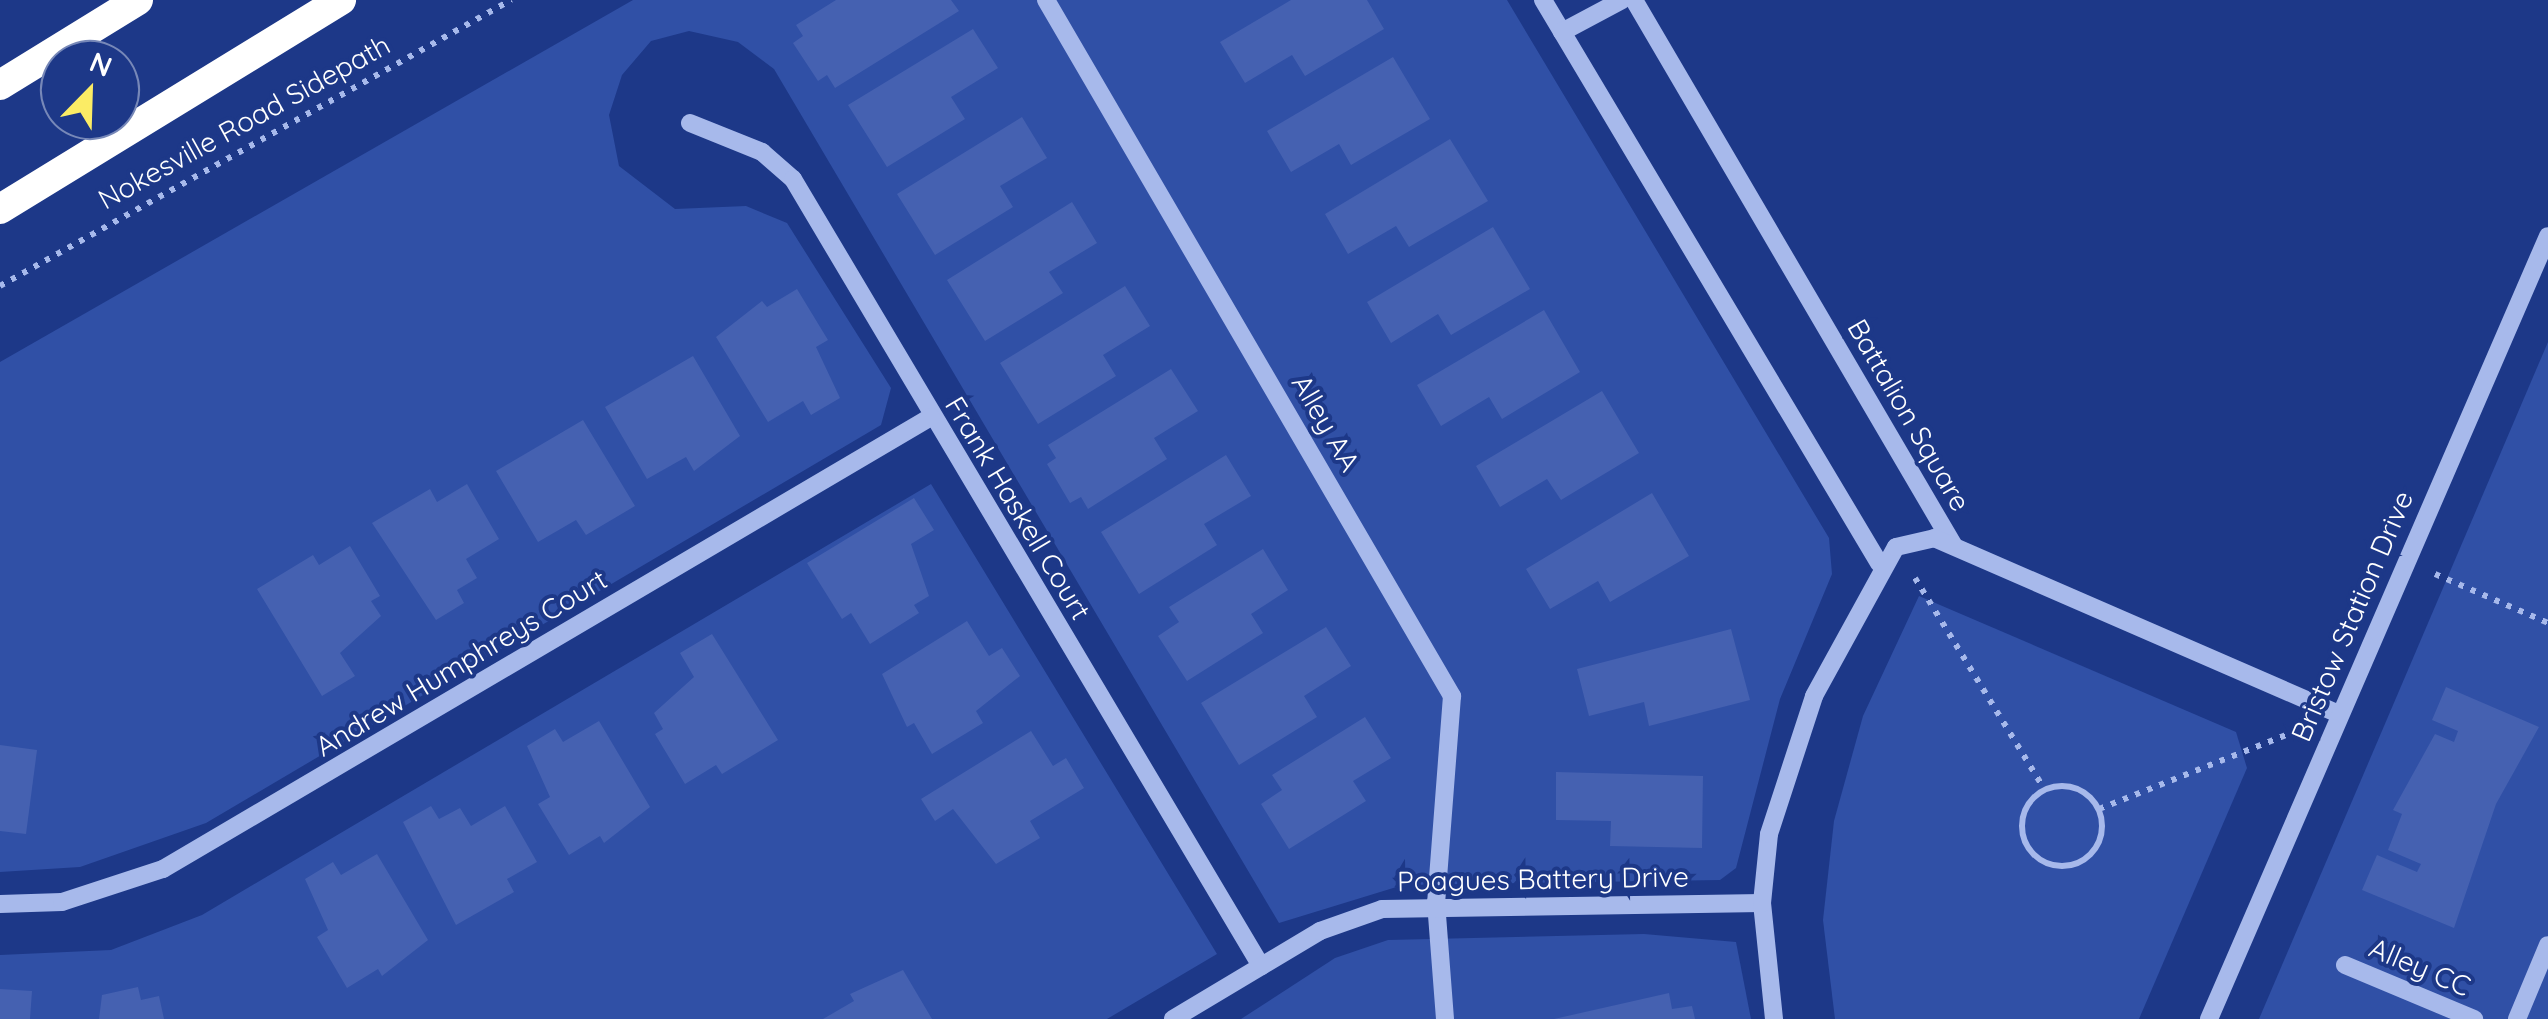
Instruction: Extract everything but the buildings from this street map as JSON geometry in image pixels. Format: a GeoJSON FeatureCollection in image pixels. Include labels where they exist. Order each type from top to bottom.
{"type":"FeatureCollection","features":[{"type":"Feature","properties":{"kind":"highway"},"geometry":{"type":"LineString","coordinates":[[0,85],[138,0]]}},
{"type":"Feature","properties":{"kind":"highway"},"geometry":{"type":"LineString","coordinates":[[0,209],[341,0]]}},
{"type":"Feature","properties":{"kind":"street","name":"Alley AA"},"geometry":{"type":"LineString","coordinates":[[1046,0],[1452,696],[1436,902],[1446,1019]]}},
{"type":"Feature","properties":{"kind":"street"},"geometry":{"type":"LineString","coordinates":[[1543,0],[1879,563]]}},
{"type":"Feature","properties":{"kind":"street"},"geometry":{"type":"LineString","coordinates":[[1562,32],[1622,0]]}},
{"type":"Feature","properties":{"kind":"street","name":"Battalion Square"},"geometry":{"type":"LineString","coordinates":[[1634,0],[1954,546],[2339,714]]}},
{"type":"Feature","properties":{"kind":"street","name":"Frank Haskell Court"},"geometry":{"type":"LineString","coordinates":[[690,123],[762,152],[793,179],[1261,966]]}},
{"type":"Feature","properties":{"kind":"street","name":"Bristow Station Drive"},"geometry":{"type":"LineString","coordinates":[[2210,1019],[2548,236]]}},
{"type":"Feature","properties":{"kind":"street","name":"Andrew Humphreys Court"},"geometry":{"type":"LineString","coordinates":[[0,904],[62,902],[163,869],[932,417]]}},
{"type":"Feature","properties":{"kind":"street"},"geometry":{"type":"LineString","coordinates":[[1774,1019],[1762,904],[1790,764],[1879,563],[1896,546],[1924,538],[1954,546]]}},
{"type":"Feature","properties":{"kind":"street","name":"Poagues Battery Drive"},"geometry":{"type":"LineString","coordinates":[[1173,1019],[1352,917],[1436,902],[1762,904]]}},
{"type":"Feature","properties":{"kind":"street"},"geometry":{"type":"LineString","coordinates":[[2516,1019],[2548,945]]}},
{"type":"Feature","properties":{"kind":"street","name":"Alley CC"},"geometry":{"type":"LineString","coordinates":[[2346,965],[2474,1019]]}},
{"type":"Feature","properties":{"kind":"path","name":"Nokesville Road Sidepath"},"geometry":{"type":"LineString","coordinates":[[0,286],[511,0]]}},
{"type":"Feature","properties":{"kind":"path"},"geometry":{"type":"LineString","coordinates":[[1896,546],[2045,790]]}},
{"type":"Feature","properties":{"kind":"path"},"geometry":{"type":"LineString","coordinates":[[2406,562],[2548,623]]}},
{"type":"Feature","properties":{"kind":"path"},"geometry":{"type":"LineString","coordinates":[[2099,810],[2339,714]]}},
{"type":"Feature","properties":{"kind":"path"},"geometry":{"type":"LineString","coordinates":[[2073,787],[2099,810],[2093,851],[2079,862],[2049,863],[2025,842],[2022,822],[2045,790],[2073,787]]}},
{"type":"Feature","properties":{"kind":"shaded area"},"geometry":{"type":"Polygon","coordinates":[[[633,0],[1507,0],[1829,538],[1832,574],[1780,699],[1736,868],[1720,880],[1403,885],[1279,923],[774,69],[738,42],[689,31],[651,41],[622,75],[609,115],[619,166],[675,209],[746,206],[787,223],[891,388],[881,425],[206,823],[80,867],[0,872],[0,362],[633,0]]]}},
{"type":"Feature","properties":{"kind":"shaded area"},"geometry":{"type":"Polygon","coordinates":[[[2548,342],[2548,1019],[2259,1019],[2548,342]]]}},
{"type":"Feature","properties":{"kind":"shaded area"},"geometry":{"type":"Polygon","coordinates":[[[931,484],[1217,954],[1107,1019],[0,1019],[0,955],[111,950],[202,915],[931,484]]]}},
{"type":"Feature","properties":{"kind":"shaded area"},"geometry":{"type":"Polygon","coordinates":[[[1919,596],[2236,732],[2247,768],[2139,1019],[1835,1019],[1823,920],[1834,821],[1863,716],[1919,596]]]}},
{"type":"Feature","properties":{"kind":"shaded area"},"geometry":{"type":"Polygon","coordinates":[[[1644,934],[1736,942],[1751,1019],[1241,1019],[1335,958],[1388,940],[1644,934]]]}}]}
